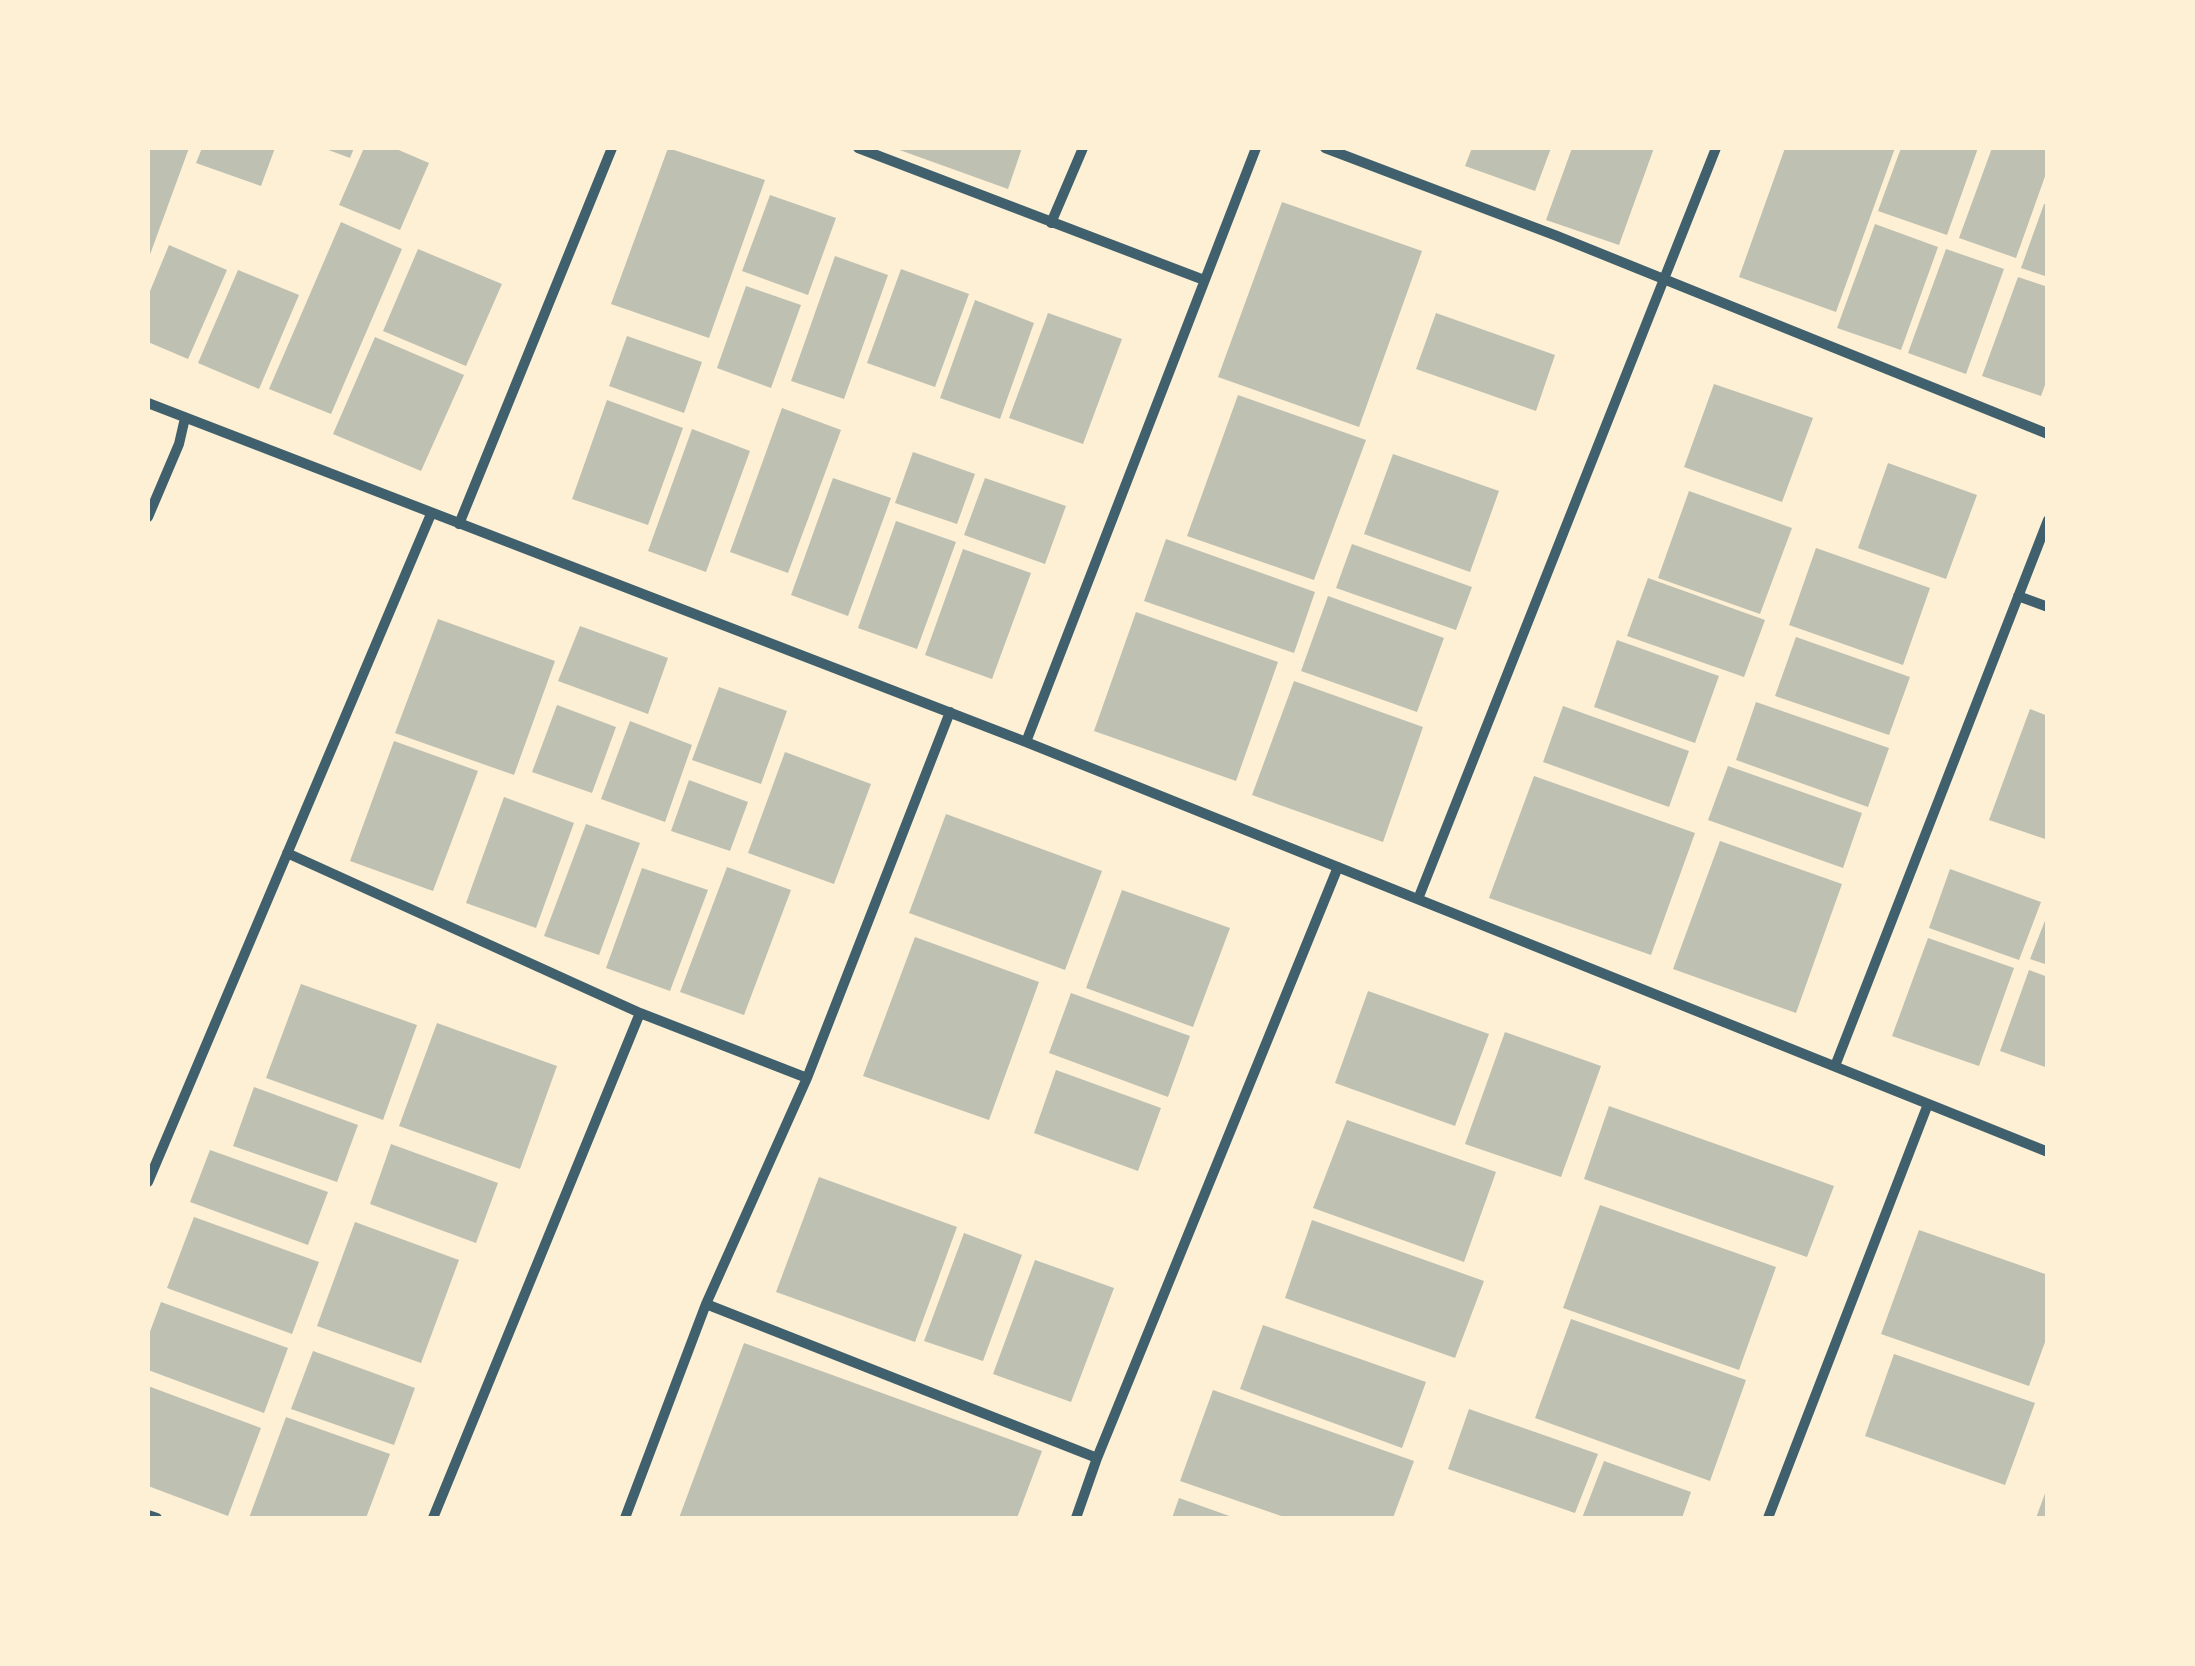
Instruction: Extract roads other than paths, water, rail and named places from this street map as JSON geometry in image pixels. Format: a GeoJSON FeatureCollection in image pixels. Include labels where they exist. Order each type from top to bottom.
{"type":"FeatureCollection","features":[{"type":"Feature","properties":{"kind":"street"},"geometry":{"type":"LineString","coordinates":[[459,524],[612,148]]}},
{"type":"Feature","properties":{"kind":"street"},"geometry":{"type":"LineString","coordinates":[[858,148],[1204,280]]}},
{"type":"Feature","properties":{"kind":"street"},"geometry":{"type":"LineString","coordinates":[[1051,222],[1083,148]]}},
{"type":"Feature","properties":{"kind":"street"},"geometry":{"type":"LineString","coordinates":[[1026,742],[1256,148]]}},
{"type":"Feature","properties":{"kind":"street"},"geometry":{"type":"LineString","coordinates":[[1325,148],[1662,278],[2048,434]]}},
{"type":"Feature","properties":{"kind":"street"},"geometry":{"type":"LineString","coordinates":[[1418,900],[1716,148]]}},
{"type":"Feature","properties":{"kind":"street"},"geometry":{"type":"LineString","coordinates":[[148,404],[950,712],[2048,1152]]}},
{"type":"Feature","properties":{"kind":"street"},"geometry":{"type":"LineString","coordinates":[[148,518],[179,444],[185,418]]}},
{"type":"Feature","properties":{"kind":"street"},"geometry":{"type":"LineString","coordinates":[[148,1182],[431,514]]}},
{"type":"Feature","properties":{"kind":"street"},"geometry":{"type":"LineString","coordinates":[[1835,1066],[2048,520]]}},
{"type":"Feature","properties":{"kind":"street"},"geometry":{"type":"LineString","coordinates":[[2018,596],[2048,607]]}},
{"type":"Feature","properties":{"kind":"street"},"geometry":{"type":"LineString","coordinates":[[625,1518],[706,1304],[806,1078],[950,712]]}},
{"type":"Feature","properties":{"kind":"street"},"geometry":{"type":"LineString","coordinates":[[287,853],[640,1013],[806,1078]]}},
{"type":"Feature","properties":{"kind":"street"},"geometry":{"type":"LineString","coordinates":[[1076,1518],[1338,867]]}},
{"type":"Feature","properties":{"kind":"street"},"geometry":{"type":"LineString","coordinates":[[434,1518],[640,1013]]}},
{"type":"Feature","properties":{"kind":"street"},"geometry":{"type":"LineString","coordinates":[[1768,1518],[1928,1104]]}},
{"type":"Feature","properties":{"kind":"street"},"geometry":{"type":"LineString","coordinates":[[706,1304],[1097,1458]]}},
{"type":"Feature","properties":{"kind":"street"},"geometry":{"type":"LineString","coordinates":[[148,1515],[158,1518]]}}]}
